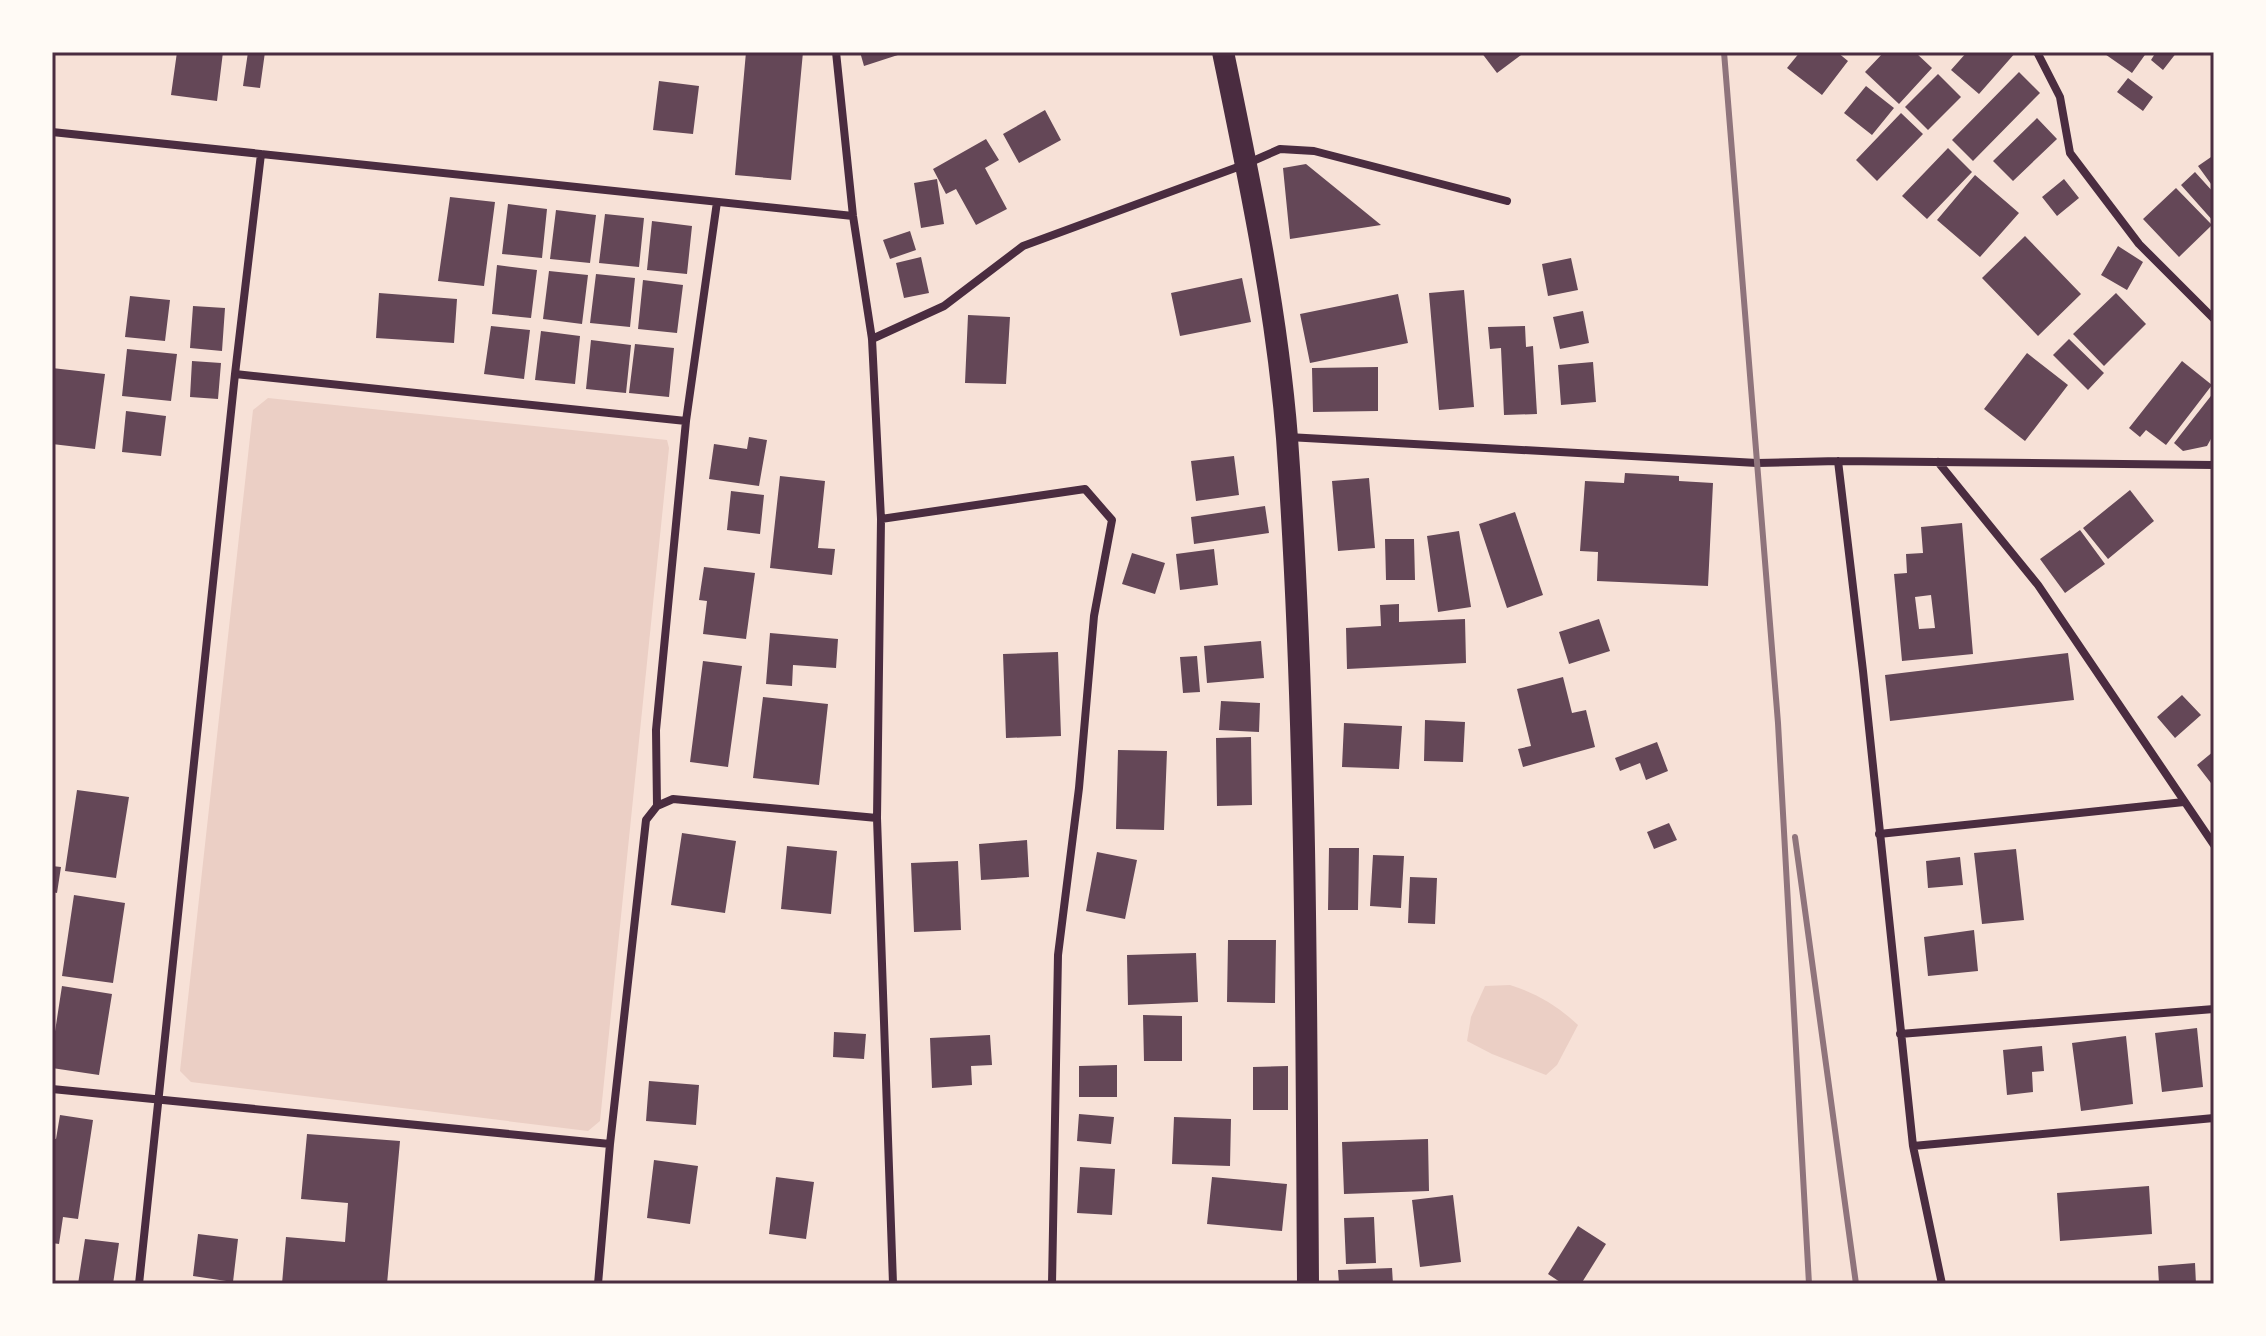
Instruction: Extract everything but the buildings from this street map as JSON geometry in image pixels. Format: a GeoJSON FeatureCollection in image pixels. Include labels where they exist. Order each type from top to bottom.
{"type":"FeatureCollection","features":[{"type":"Feature","properties":{"kind":"highway"},"geometry":{"type":"LineString","coordinates":[[1223,52],[1271,307],[1287,437],[1301,740],[1308,1284]]}},
{"type":"Feature","properties":{"kind":"street"},"geometry":{"type":"LineString","coordinates":[[836,52],[853,216],[872,339],[881,519],[877,818],[893,1284]]}},
{"type":"Feature","properties":{"kind":"street"},"geometry":{"type":"LineString","coordinates":[[2037,52],[2060,97],[2070,153],[2139,244],[2214,319]]}},
{"type":"Feature","properties":{"kind":"street"},"geometry":{"type":"LineString","coordinates":[[52,132],[853,216]]}},
{"type":"Feature","properties":{"kind":"street"},"geometry":{"type":"LineString","coordinates":[[872,339],[944,306],[1023,246],[1280,149],[1314,151],[1507,201]]}},
{"type":"Feature","properties":{"kind":"street"},"geometry":{"type":"LineString","coordinates":[[139,1284],[261,154]]}},
{"type":"Feature","properties":{"kind":"street"},"geometry":{"type":"LineString","coordinates":[[657,806],[656,730],[686,421],[717,202]]}},
{"type":"Feature","properties":{"kind":"street"},"geometry":{"type":"LineString","coordinates":[[235,374],[686,421]]}},
{"type":"Feature","properties":{"kind":"street"},"geometry":{"type":"LineString","coordinates":[[1287,437],[1757,463],[2214,465]]}},
{"type":"Feature","properties":{"kind":"street"},"geometry":{"type":"LineString","coordinates":[[1838,461],[1913,1146],[1942,1284]]}},
{"type":"Feature","properties":{"kind":"street"},"geometry":{"type":"LineString","coordinates":[[1938,462],[2038,585],[2214,845]]}},
{"type":"Feature","properties":{"kind":"street"},"geometry":{"type":"LineString","coordinates":[[881,519],[1085,489],[1112,520],[1094,616],[1079,788],[1058,955],[1052,1284]]}},
{"type":"Feature","properties":{"kind":"street"},"geometry":{"type":"LineString","coordinates":[[598,1284],[610,1144],[646,820],[657,806],[673,799],[877,818]]}},
{"type":"Feature","properties":{"kind":"street"},"geometry":{"type":"LineString","coordinates":[[1879,834],[2184,802]]}},
{"type":"Feature","properties":{"kind":"street"},"geometry":{"type":"LineString","coordinates":[[1900,1034],[2214,1009]]}},
{"type":"Feature","properties":{"kind":"street"},"geometry":{"type":"LineString","coordinates":[[52,1089],[610,1144]]}},
{"type":"Feature","properties":{"kind":"street"},"geometry":{"type":"LineString","coordinates":[[1913,1146],[2214,1118]]}},
{"type":"Feature","properties":{"kind":"shaded area"},"geometry":{"type":"Polygon","coordinates":[[[268,398],[667,440],[669,448],[600,1121],[588,1131],[191,1082],[180,1071],[253,410],[268,398]]]}},
{"type":"Feature","properties":{"kind":"shaded area"},"geometry":{"type":"Polygon","coordinates":[[[1510,985],[1546,1001],[1578,1025],[1557,1065],[1546,1075],[1467,1041],[1471,1017],[1485,986],[1510,985]]]}},
{"type":"Feature","properties":{"kind":"railway"},"geometry":{"type":"LineString","coordinates":[[1724,52],[1778,723],[1809,1284]]}},
{"type":"Feature","properties":{"kind":"railway"},"geometry":{"type":"LineString","coordinates":[[1795,837],[1856,1284]]}}]}
